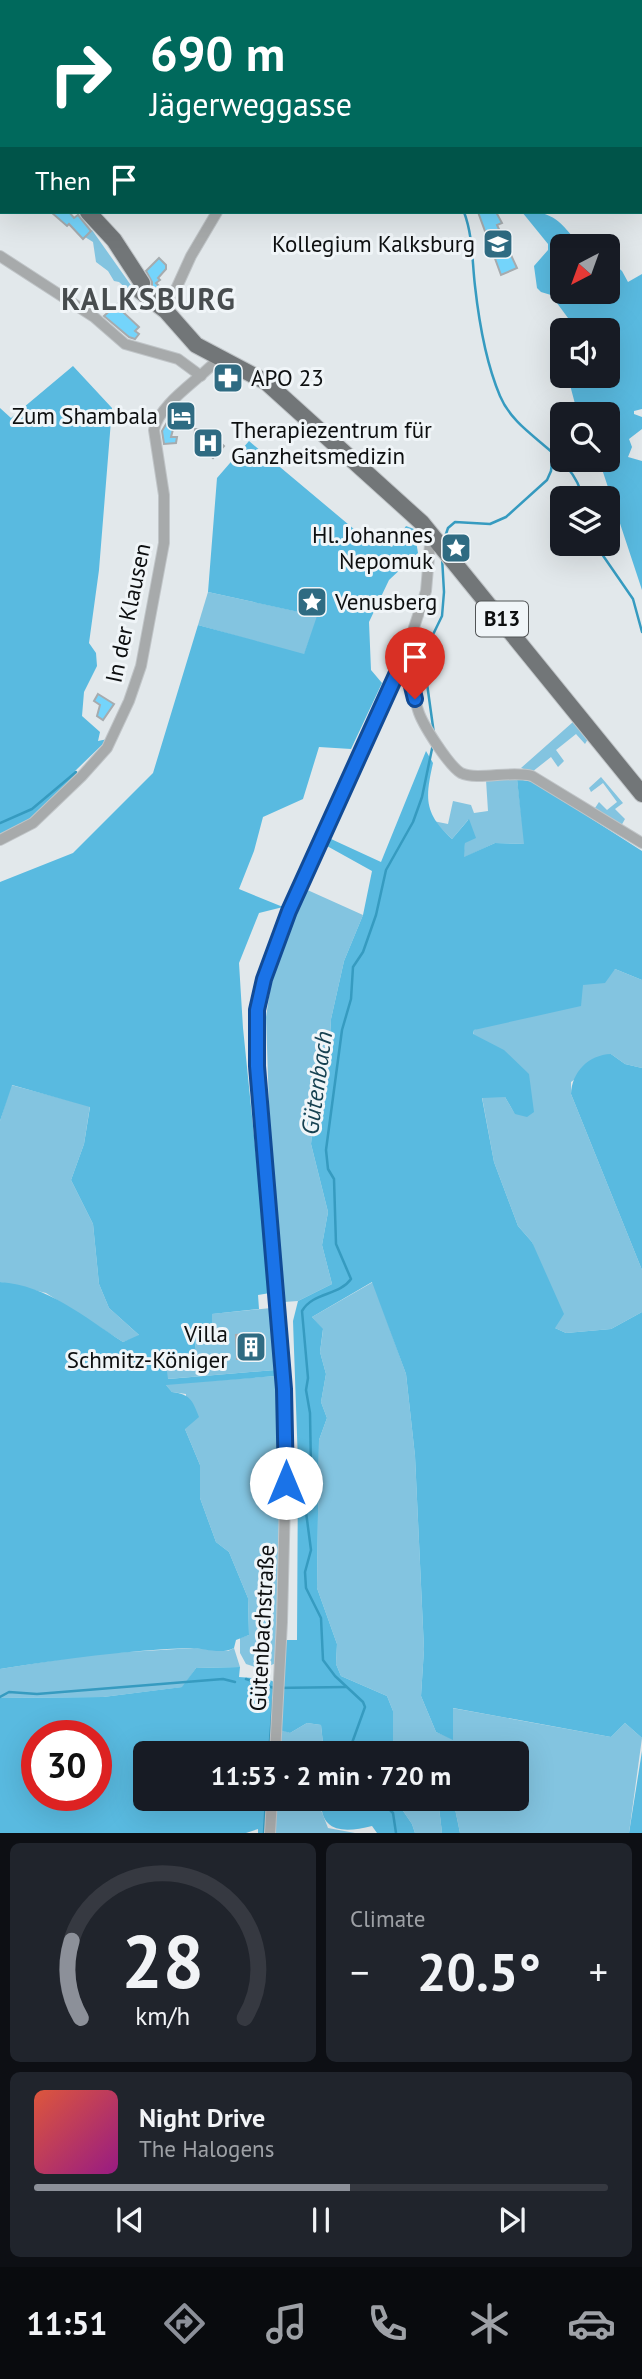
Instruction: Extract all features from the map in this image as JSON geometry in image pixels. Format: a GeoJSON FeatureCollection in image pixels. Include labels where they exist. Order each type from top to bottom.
{"type":"FeatureCollection","features":[{"type":"Feature","properties":{"kind":"main road","name":"B13"},"geometry":{"type":"LineString","coordinates":[[90,214],[141,287],[196,345],[265,383],[434,536],[642,794]]}},
{"type":"Feature","properties":{"kind":"street"},"geometry":{"type":"LineString","coordinates":[[161,307],[216,214]]}},
{"type":"Feature","properties":{"kind":"street"},"geometry":{"type":"LineString","coordinates":[[0,256],[99,321],[125,344],[177,359],[201,376]]}},
{"type":"Feature","properties":{"kind":"street","name":"In der Klausen"},"geometry":{"type":"LineString","coordinates":[[0,840],[33,823],[89,769],[107,748],[130,701],[141,666],[164,543],[164,495],[154,430],[159,413],[183,394],[220,357]]}},
{"type":"Feature","properties":{"kind":"street","name":"Gütenbachstraße"},"geometry":{"type":"LineString","coordinates":[[276,1741],[285,1532],[284,1389],[257,1066],[257,1010],[264,979],[289,911],[401,664],[426,591],[434,536]]}},
{"type":"Feature","properties":{"kind":"street"},"geometry":{"type":"LineString","coordinates":[[401,664],[408,670],[417,708],[427,729],[459,772],[470,775],[518,772],[532,776],[642,843]]}},
{"type":"Feature","properties":{"kind":"street"},"geometry":{"type":"LineString","coordinates":[[270,1833],[271,1811]]}},
{"type":"Feature","properties":{"kind":"shaded area"},"geometry":{"type":"Polygon","coordinates":[[[524,214],[550,216],[570,234],[550,234],[550,295],[537,288],[534,266],[548,250],[548,244],[524,214]]]}},
{"type":"Feature","properties":{"kind":"shaded area"},"geometry":{"type":"Polygon","coordinates":[[[92,230],[135,291],[132,294],[119,282],[114,281],[108,271],[96,262],[93,242],[85,237],[92,230]]]}},
{"type":"Feature","properties":{"kind":"shaded area"},"geometry":{"type":"Polygon","coordinates":[[[620,269],[628,282],[642,274],[642,409],[634,411],[634,414],[642,417],[642,429],[629,439],[632,447],[628,457],[642,461],[642,590],[620,523],[620,486],[608,486],[603,472],[620,472],[620,402],[575,402],[571,388],[620,388],[620,318],[568,318],[558,304],[620,304],[620,269]]]}},
{"type":"Feature","properties":{"kind":"shaded area"},"geometry":{"type":"Polygon","coordinates":[[[73,366],[112,408],[99,570],[89,643],[96,653],[97,666],[84,692],[82,716],[100,732],[98,741],[108,739],[75,771],[79,775],[35,818],[0,837],[0,408],[11,418],[73,366]]]}},
{"type":"Feature","properties":{"kind":"shaded area"},"geometry":{"type":"Polygon","coordinates":[[[249,441],[361,535],[392,547],[406,526],[414,529],[418,553],[389,580],[369,622],[371,670],[382,683],[351,749],[319,747],[303,799],[263,817],[254,851],[239,889],[283,907],[259,913],[239,963],[270,1293],[258,1295],[259,1309],[212,1314],[212,1326],[194,1328],[196,1352],[165,1356],[168,1379],[275,1370],[276,1376],[166,1385],[172,1392],[183,1394],[190,1399],[199,1417],[185,1429],[200,1465],[200,1498],[216,1542],[229,1552],[248,1598],[249,1635],[236,1640],[234,1648],[224,1651],[191,1648],[143,1651],[0,1669],[0,1282],[17,1284],[49,1296],[123,1342],[139,1335],[109,1308],[99,1284],[93,1224],[71,1180],[84,1144],[90,1107],[12,1085],[0,1121],[0,882],[73,853],[153,773],[198,625],[304,654],[317,616],[208,592],[217,478],[249,441]]]}},
{"type":"Feature","properties":{"kind":"shaded area"},"geometry":{"type":"Polygon","coordinates":[[[208,592],[318,616],[304,655],[198,625],[208,592]]]}},
{"type":"Feature","properties":{"kind":"shaded area"},"geometry":{"type":"Polygon","coordinates":[[[573,722],[588,739],[585,744],[576,734],[556,750],[564,761],[558,767],[551,757],[532,772],[521,768],[573,722]]]}},
{"type":"Feature","properties":{"kind":"shaded area"},"geometry":{"type":"Polygon","coordinates":[[[426,751],[433,763],[428,796],[436,821],[452,839],[469,819],[476,838],[465,843],[464,857],[495,843],[524,844],[517,779],[534,782],[642,851],[642,980],[615,969],[605,983],[583,985],[581,1006],[474,1030],[473,1034],[504,1050],[529,1074],[534,1112],[527,1117],[515,1114],[505,1097],[482,1098],[494,1162],[518,1226],[532,1242],[564,1314],[555,1328],[566,1333],[611,1329],[642,1312],[642,1738],[625,1723],[611,1737],[453,1708],[453,1740],[436,1732],[421,1696],[424,1649],[415,1456],[406,1374],[372,1282],[312,1317],[323,1329],[320,1352],[326,1374],[321,1402],[327,1418],[319,1440],[317,1588],[337,1644],[336,1664],[341,1676],[387,1696],[393,1711],[393,1741],[323,1741],[321,1725],[307,1723],[290,1733],[280,1730],[280,1741],[133,1741],[133,1811],[275,1811],[274,1833],[258,1833],[258,1829],[246,1833],[0,1833],[0,1698],[103,1697],[182,1687],[196,1668],[240,1667],[239,1677],[268,1679],[282,1686],[285,1640],[297,1640],[298,1463],[293,1321],[298,1301],[332,1284],[322,1245],[328,1212],[311,1144],[312,1134],[329,1054],[331,1019],[344,961],[363,915],[372,871],[327,846],[331,839],[381,862],[426,751]]]}},
{"type":"Feature","properties":{"kind":"shaded area"},"geometry":{"type":"Polygon","coordinates":[[[601,777],[623,803],[615,809],[625,819],[621,826],[595,808],[599,802],[607,810],[617,802],[603,783],[591,792],[589,788],[601,777]]]}},
{"type":"Feature","properties":{"kind":"shaded area"},"geometry":{"type":"Polygon","coordinates":[[[517,779],[525,844],[495,843],[463,858],[468,820],[452,839],[433,821],[448,824],[453,801],[471,805],[474,813],[488,811],[486,780],[517,779]]]}},
{"type":"Feature","properties":{"kind":"shaded area"},"geometry":{"type":"Polygon","coordinates":[[[303,888],[363,915],[344,961],[331,1019],[329,1054],[311,1144],[328,1212],[322,1245],[332,1284],[298,1301],[284,1302],[270,1137],[266,1017],[271,984],[303,888]]]}},
{"type":"Feature","properties":{"kind":"shaded area"},"geometry":{"type":"Polygon","coordinates":[[[615,969],[642,980],[642,1068],[625,1064],[611,1054],[571,1082],[571,1094],[642,1270],[642,1312],[611,1329],[566,1333],[555,1328],[532,1242],[518,1226],[494,1162],[482,1097],[505,1097],[515,1114],[473,1035],[474,1030],[615,969]]]}},
{"type":"Feature","properties":{"kind":"shaded area"},"geometry":{"type":"Polygon","coordinates":[[[611,1054],[625,1064],[642,1068],[642,1270],[571,1094],[574,1079],[588,1061],[611,1054]]]}},
{"type":"Feature","properties":{"kind":"shaded area"},"geometry":{"type":"Polygon","coordinates":[[[11,1085],[90,1106],[84,1144],[71,1180],[93,1224],[99,1284],[109,1308],[140,1336],[123,1342],[46,1293],[0,1282],[0,1121],[11,1085]]]}},
{"type":"Feature","properties":{"kind":"shaded area"},"geometry":{"type":"Polygon","coordinates":[[[373,1282],[406,1374],[415,1456],[424,1649],[421,1696],[436,1732],[453,1739],[452,1708],[611,1737],[625,1723],[642,1738],[629,1833],[460,1833],[455,1811],[529,1811],[529,1741],[393,1741],[393,1711],[387,1696],[341,1676],[336,1664],[337,1644],[317,1588],[319,1440],[327,1418],[321,1402],[326,1374],[320,1352],[323,1330],[312,1317],[373,1282]]]}},
{"type":"Feature","properties":{"kind":"shaded area"},"geometry":{"type":"Polygon","coordinates":[[[271,1308],[275,1370],[167,1379],[165,1355],[196,1352],[194,1328],[211,1314],[271,1308]]]}},
{"type":"Feature","properties":{"kind":"shaded area"},"geometry":{"type":"Polygon","coordinates":[[[276,1376],[279,1524],[276,1663],[262,1669],[246,1664],[240,1653],[240,1638],[249,1635],[248,1598],[229,1552],[216,1542],[200,1498],[200,1465],[185,1429],[186,1394],[172,1392],[165,1384],[276,1376]]]}},
{"type":"Feature","properties":{"kind":"shaded area"},"geometry":{"type":"Polygon","coordinates":[[[194,1648],[228,1651],[234,1648],[240,1667],[196,1668],[183,1687],[103,1697],[0,1698],[0,1669],[94,1654],[194,1648]]]}},
{"type":"Feature","properties":{"kind":"shaded area"},"geometry":{"type":"Polygon","coordinates":[[[307,1723],[321,1725],[323,1741],[280,1741],[280,1729],[290,1733],[307,1723]]]}},
{"type":"Feature","properties":{"kind":"shaded area"},"geometry":{"type":"Polygon","coordinates":[[[642,1751],[642,1833],[629,1833],[642,1751]]]}},
{"type":"Feature","properties":{"kind":"shaded area"},"geometry":{"type":"Polygon","coordinates":[[[275,1811],[321,1811],[328,1828],[355,1833],[274,1833],[275,1811]]]}},
{"type":"Feature","properties":{"kind":"shaded area"},"geometry":{"type":"Polygon","coordinates":[[[322,1811],[403,1811],[415,1833],[377,1833],[372,1826],[352,1830],[336,1828],[325,1819],[322,1811]]]}},
{"type":"Feature","properties":{"kind":"shaded area"},"geometry":{"type":"Polygon","coordinates":[[[403,1811],[439,1811],[442,1833],[415,1833],[403,1811]]]}},
{"type":"Feature","properties":{"kind":"shaded area"},"geometry":{"type":"Polygon","coordinates":[[[439,1811],[455,1811],[460,1833],[442,1833],[439,1811]]]}},
{"type":"Feature","properties":{"kind":"building"},"geometry":{"type":"Polygon","coordinates":[[[53,214],[71,214],[74,218],[78,215],[91,231],[83,239],[69,224],[67,226],[53,214]]]}},
{"type":"Feature","properties":{"kind":"building","name":"Kollegium Kalksburg"},"geometry":{"type":"Polygon","coordinates":[[[479,214],[497,214],[502,223],[497,225],[517,268],[501,275],[479,214]]]}},
{"type":"Feature","properties":{"kind":"building"},"geometry":{"type":"Polygon","coordinates":[[[159,258],[166,265],[166,269],[156,283],[166,293],[164,297],[152,287],[146,271],[159,258]]]}},
{"type":"Feature","properties":{"kind":"building"},"geometry":{"type":"Polygon","coordinates":[[[124,298],[131,305],[124,313],[139,327],[135,331],[139,334],[135,339],[104,316],[124,298]]]}},
{"type":"Feature","properties":{"kind":"building"},"geometry":{"type":"Polygon","coordinates":[[[175,409],[187,412],[185,424],[175,422],[171,437],[177,437],[176,443],[164,444],[162,431],[175,409]]]}},
{"type":"Feature","properties":{"kind":"building"},"geometry":{"type":"Polygon","coordinates":[[[195,429],[205,430],[203,449],[194,440],[195,429]]]}},
{"type":"Feature","properties":{"kind":"building"},"geometry":{"type":"Polygon","coordinates":[[[214,437],[224,446],[213,458],[203,449],[214,437]]]}},
{"type":"Feature","properties":{"kind":"building"},"geometry":{"type":"Polygon","coordinates":[[[98,694],[114,704],[103,720],[97,716],[100,705],[94,701],[98,694]]]}},
{"type":"Feature","properties":{"kind":"building","name":"Villa Schmitz-Königer"},"geometry":{"type":"Polygon","coordinates":[[[260,1333],[262,1357],[237,1359],[236,1335],[260,1333]]]}},
{"type":"Feature","properties":{"kind":"waterway"},"geometry":{"type":"LineString","coordinates":[[465,214],[471,239],[484,342],[500,396],[508,411],[557,457],[578,486]]}},
{"type":"Feature","properties":{"kind":"waterway","name":"Gütenbach"},"geometry":{"type":"LineString","coordinates":[[444,540],[448,528],[455,522],[490,524],[506,517],[547,480],[551,472]]}},
{"type":"Feature","properties":{"kind":"waterway"},"geometry":{"type":"LineString","coordinates":[[603,556],[633,599],[642,632]]}},
{"type":"Feature","properties":{"kind":"waterway","name":"Gütenbach"},"geometry":{"type":"LineString","coordinates":[[434,734],[424,662],[426,649],[442,616],[442,557]]}},
{"type":"Feature","properties":{"kind":"waterway","name":"Gütenbach"},"geometry":{"type":"LineString","coordinates":[[353,1741],[365,1707],[323,1660],[321,1618],[306,1588],[305,1572],[311,1550],[306,1512],[311,1469],[310,1413],[306,1390],[308,1378],[302,1311],[313,1300],[340,1288],[351,1279],[336,1244],[334,1179],[328,1169],[326,1150],[342,1030],[351,999],[353,967],[363,952],[376,915],[386,870],[413,822],[422,797],[433,744]]}},
{"type":"Feature","properties":{"kind":"waterway"},"geometry":{"type":"LineString","coordinates":[[0,823],[32,809],[76,772]]}},
{"type":"Feature","properties":{"kind":"waterway"},"geometry":{"type":"LineString","coordinates":[[0,1697],[9,1692],[37,1694],[223,1679],[235,1682]]}},
{"type":"Feature","properties":{"kind":"waterway"},"geometry":{"type":"LineString","coordinates":[[246,1679],[274,1688],[346,1687]]}},
{"type":"Feature","properties":{"kind":"waterway"},"geometry":{"type":"LineString","coordinates":[[270,1741],[274,1688]]}},
{"type":"Feature","properties":{"kind":"waterway"},"geometry":{"type":"LineString","coordinates":[[264,1833],[265,1811]]}},
{"type":"Feature","properties":{"kind":"waterway","name":"Gütenbach"},"geometry":{"type":"LineString","coordinates":[[391,1811],[396,1833]]}},
{"type":"Feature","properties":{"kind":"place","name":"Kollegium Kalksburg"},"geometry":{"type":"Point","coordinates":[498,244]}},
{"type":"Feature","properties":{"kind":"place","name":"APO 23"},"geometry":{"type":"Point","coordinates":[228,378]}},
{"type":"Feature","properties":{"kind":"place","name":"Zum Shambala"},"geometry":{"type":"Point","coordinates":[181,416]}},
{"type":"Feature","properties":{"kind":"place","name":"Therapiezentrum für Ganzheitsmedizin"},"geometry":{"type":"Point","coordinates":[208,443]}},
{"type":"Feature","properties":{"kind":"place","name":"Hl. Johannes Nepomuk"},"geometry":{"type":"Point","coordinates":[456,548]}},
{"type":"Feature","properties":{"kind":"place","name":"Venusberg"},"geometry":{"type":"Point","coordinates":[312,602]}},
{"type":"Feature","properties":{"kind":"place","name":"Villa Schmitz-Königer"},"geometry":{"type":"Point","coordinates":[251,1347]}},
{"type":"Feature","properties":{"kind":"district","name":"KALKSBURG"},"geometry":{"type":"Point","coordinates":[149,300]}},
{"type":"Feature","properties":{"kind":"route"},"geometry":{"type":"LineString","coordinates":[[286,1483],[284,1389],[257,1066],[257,1010],[264,979],[289,911],[401,664],[408,670],[415,699]]}}]}
